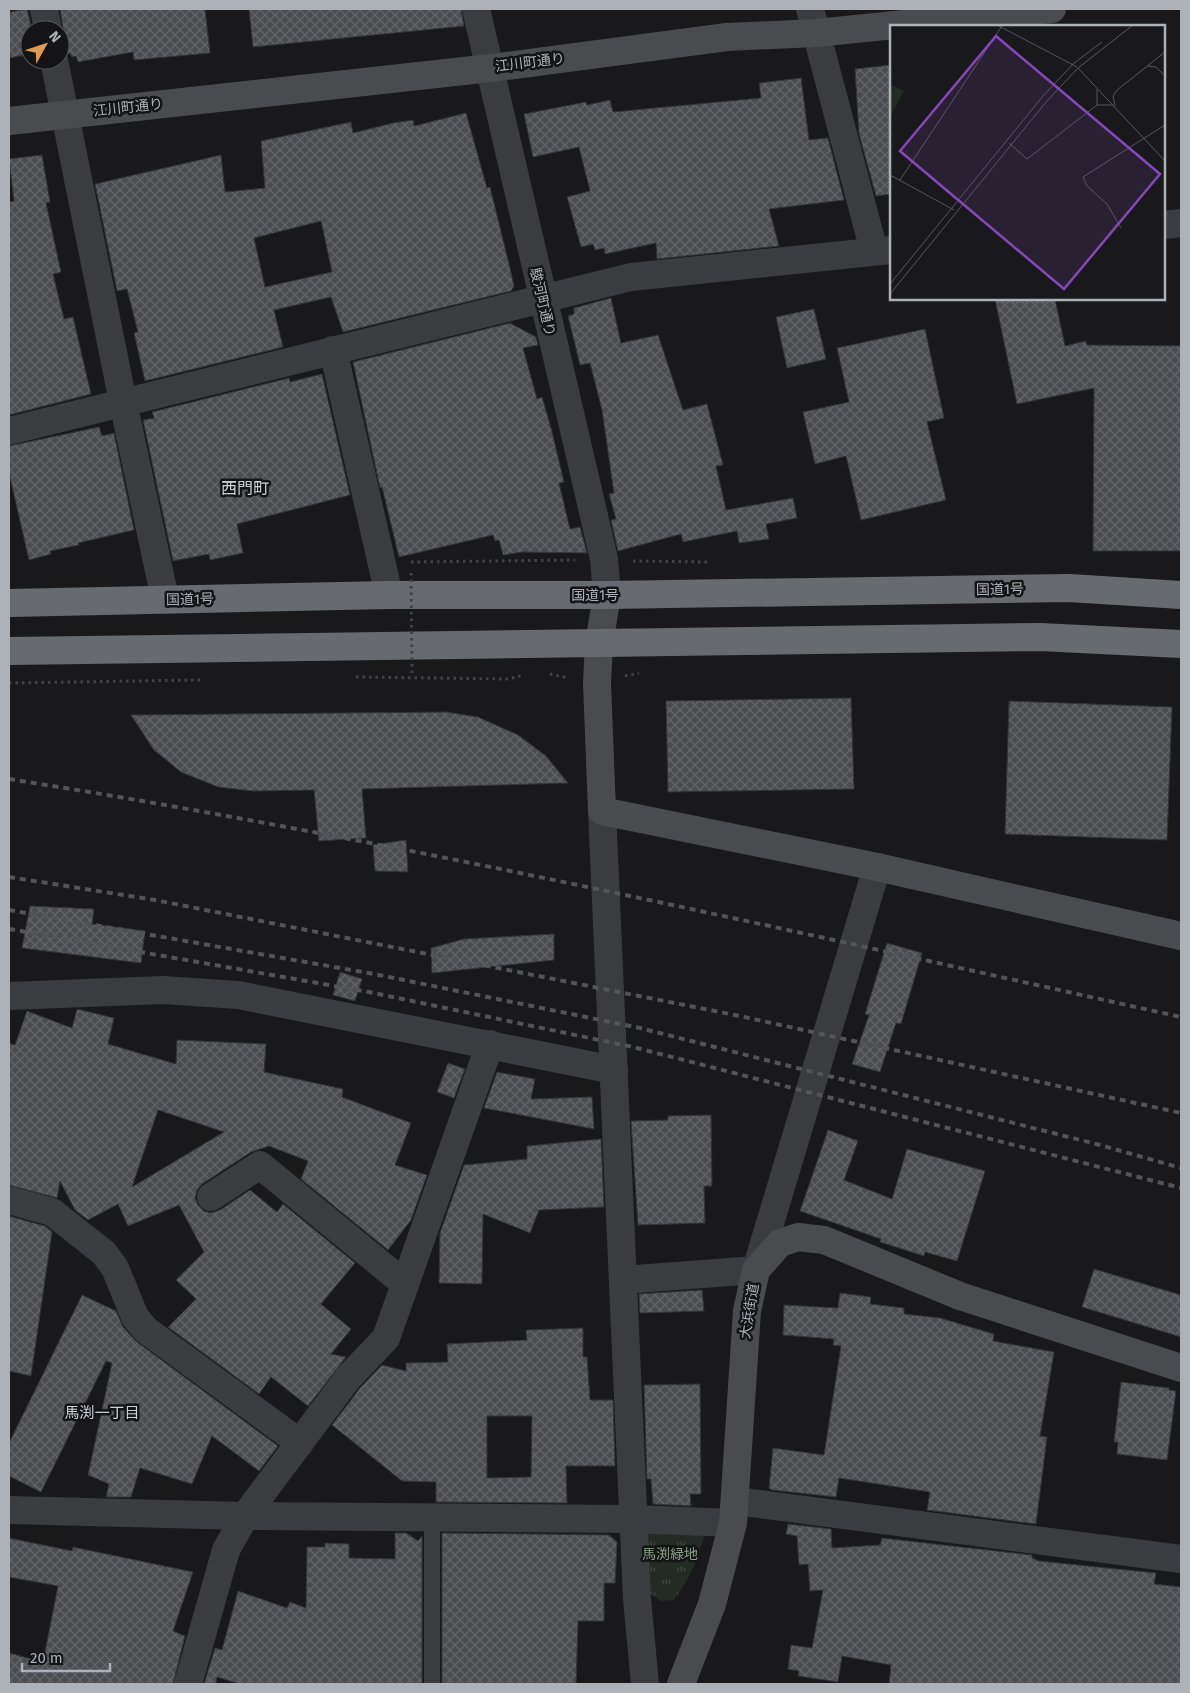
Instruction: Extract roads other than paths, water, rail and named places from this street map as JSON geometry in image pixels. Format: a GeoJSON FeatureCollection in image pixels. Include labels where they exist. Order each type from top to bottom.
{"type":"FeatureCollection","features":[{"type":"Feature","properties":{"kind":"highway","name":"国道1号"},"geometry":{"type":"LineString","coordinates":[[9,603],[390,595],[606,595],[1069,588],[1181,595]]}},
{"type":"Feature","properties":{"kind":"highway"},"geometry":{"type":"LineString","coordinates":[[9,651],[1040,637],[1181,644]]}},
{"type":"Feature","properties":{"kind":"street","name":"駿河町通り"},"geometry":{"type":"LineString","coordinates":[[476,9],[604,559],[606,595]]}},
{"type":"Feature","properties":{"kind":"street","name":"江川町通り"},"geometry":{"type":"LineString","coordinates":[[9,121],[65,113],[491,68],[727,37],[813,21],[1052,9]]}},
{"type":"Feature","properties":{"kind":"street"},"geometry":{"type":"LineString","coordinates":[[9,431],[332,350],[631,278],[882,250],[813,21]]}},
{"type":"Feature","properties":{"kind":"street"},"geometry":{"type":"LineString","coordinates":[[56,70],[165,599]]}},
{"type":"Feature","properties":{"kind":"street"},"geometry":{"type":"LineString","coordinates":[[1165,225],[1181,223]]}},
{"type":"Feature","properties":{"kind":"street"},"geometry":{"type":"LineString","coordinates":[[332,350],[390,595]]}},
{"type":"Feature","properties":{"kind":"street"},"geometry":{"type":"LineString","coordinates":[[606,595],[599,644],[597,683],[633,1519],[637,1599],[645,1684]]}},
{"type":"Feature","properties":{"kind":"street"},"geometry":{"type":"LineString","coordinates":[[602,811],[877,867],[1181,936]]}},
{"type":"Feature","properties":{"kind":"street"},"geometry":{"type":"LineString","coordinates":[[623,1280],[756,1270],[877,867]]}},
{"type":"Feature","properties":{"kind":"street"},"geometry":{"type":"LineString","coordinates":[[9,996],[163,990],[238,995],[614,1070]]}},
{"type":"Feature","properties":{"kind":"street"},"geometry":{"type":"LineString","coordinates":[[188,1684],[226,1550],[245,1516],[348,1378],[386,1338],[490,1044]]}},
{"type":"Feature","properties":{"kind":"street"},"geometry":{"type":"LineString","coordinates":[[211,1197],[260,1165],[405,1284]]}},
{"type":"Feature","properties":{"kind":"street"},"geometry":{"type":"LineString","coordinates":[[9,1200],[52,1212],[104,1252],[115,1268],[135,1318],[146,1330],[300,1443]]}},
{"type":"Feature","properties":{"kind":"street","name":"大浜街道"},"geometry":{"type":"LineString","coordinates":[[681,1684],[712,1604],[735,1512],[744,1339],[747,1311],[756,1270],[780,1243],[798,1237],[824,1240],[960,1296],[1181,1368]]}},
{"type":"Feature","properties":{"kind":"street"},"geometry":{"type":"LineString","coordinates":[[9,1510],[245,1516],[633,1519],[735,1512],[1181,1559]]}},
{"type":"Feature","properties":{"kind":"lane"},"geometry":{"type":"LineString","coordinates":[[432,1517],[432,1684]]}},
{"type":"Feature","properties":{"kind":"railway"},"geometry":{"type":"LineString","coordinates":[[9,779],[304,830],[450,859],[743,920],[1181,1017]]}},
{"type":"Feature","properties":{"kind":"railway"},"geometry":{"type":"LineString","coordinates":[[9,877],[155,900],[735,1015],[1181,1113]]}},
{"type":"Feature","properties":{"kind":"railway"},"geometry":{"type":"LineString","coordinates":[[9,910],[374,974],[640,1028],[1100,1145],[1181,1168]]}},
{"type":"Feature","properties":{"kind":"railway"},"geometry":{"type":"LineString","coordinates":[[9,929],[369,992],[633,1047],[1181,1188]]}},
{"type":"Feature","properties":{"kind":"district","name":"西門町"},"geometry":{"type":"Point","coordinates":[245,488]}},
{"type":"Feature","properties":{"kind":"district","name":"馬渕一丁目"},"geometry":{"type":"Point","coordinates":[102,1413]}},
{"type":"Feature","properties":{"kind":"park label","name":"馬渕緑地"},"geometry":{"type":"Point","coordinates":[670,1554]}}]}
